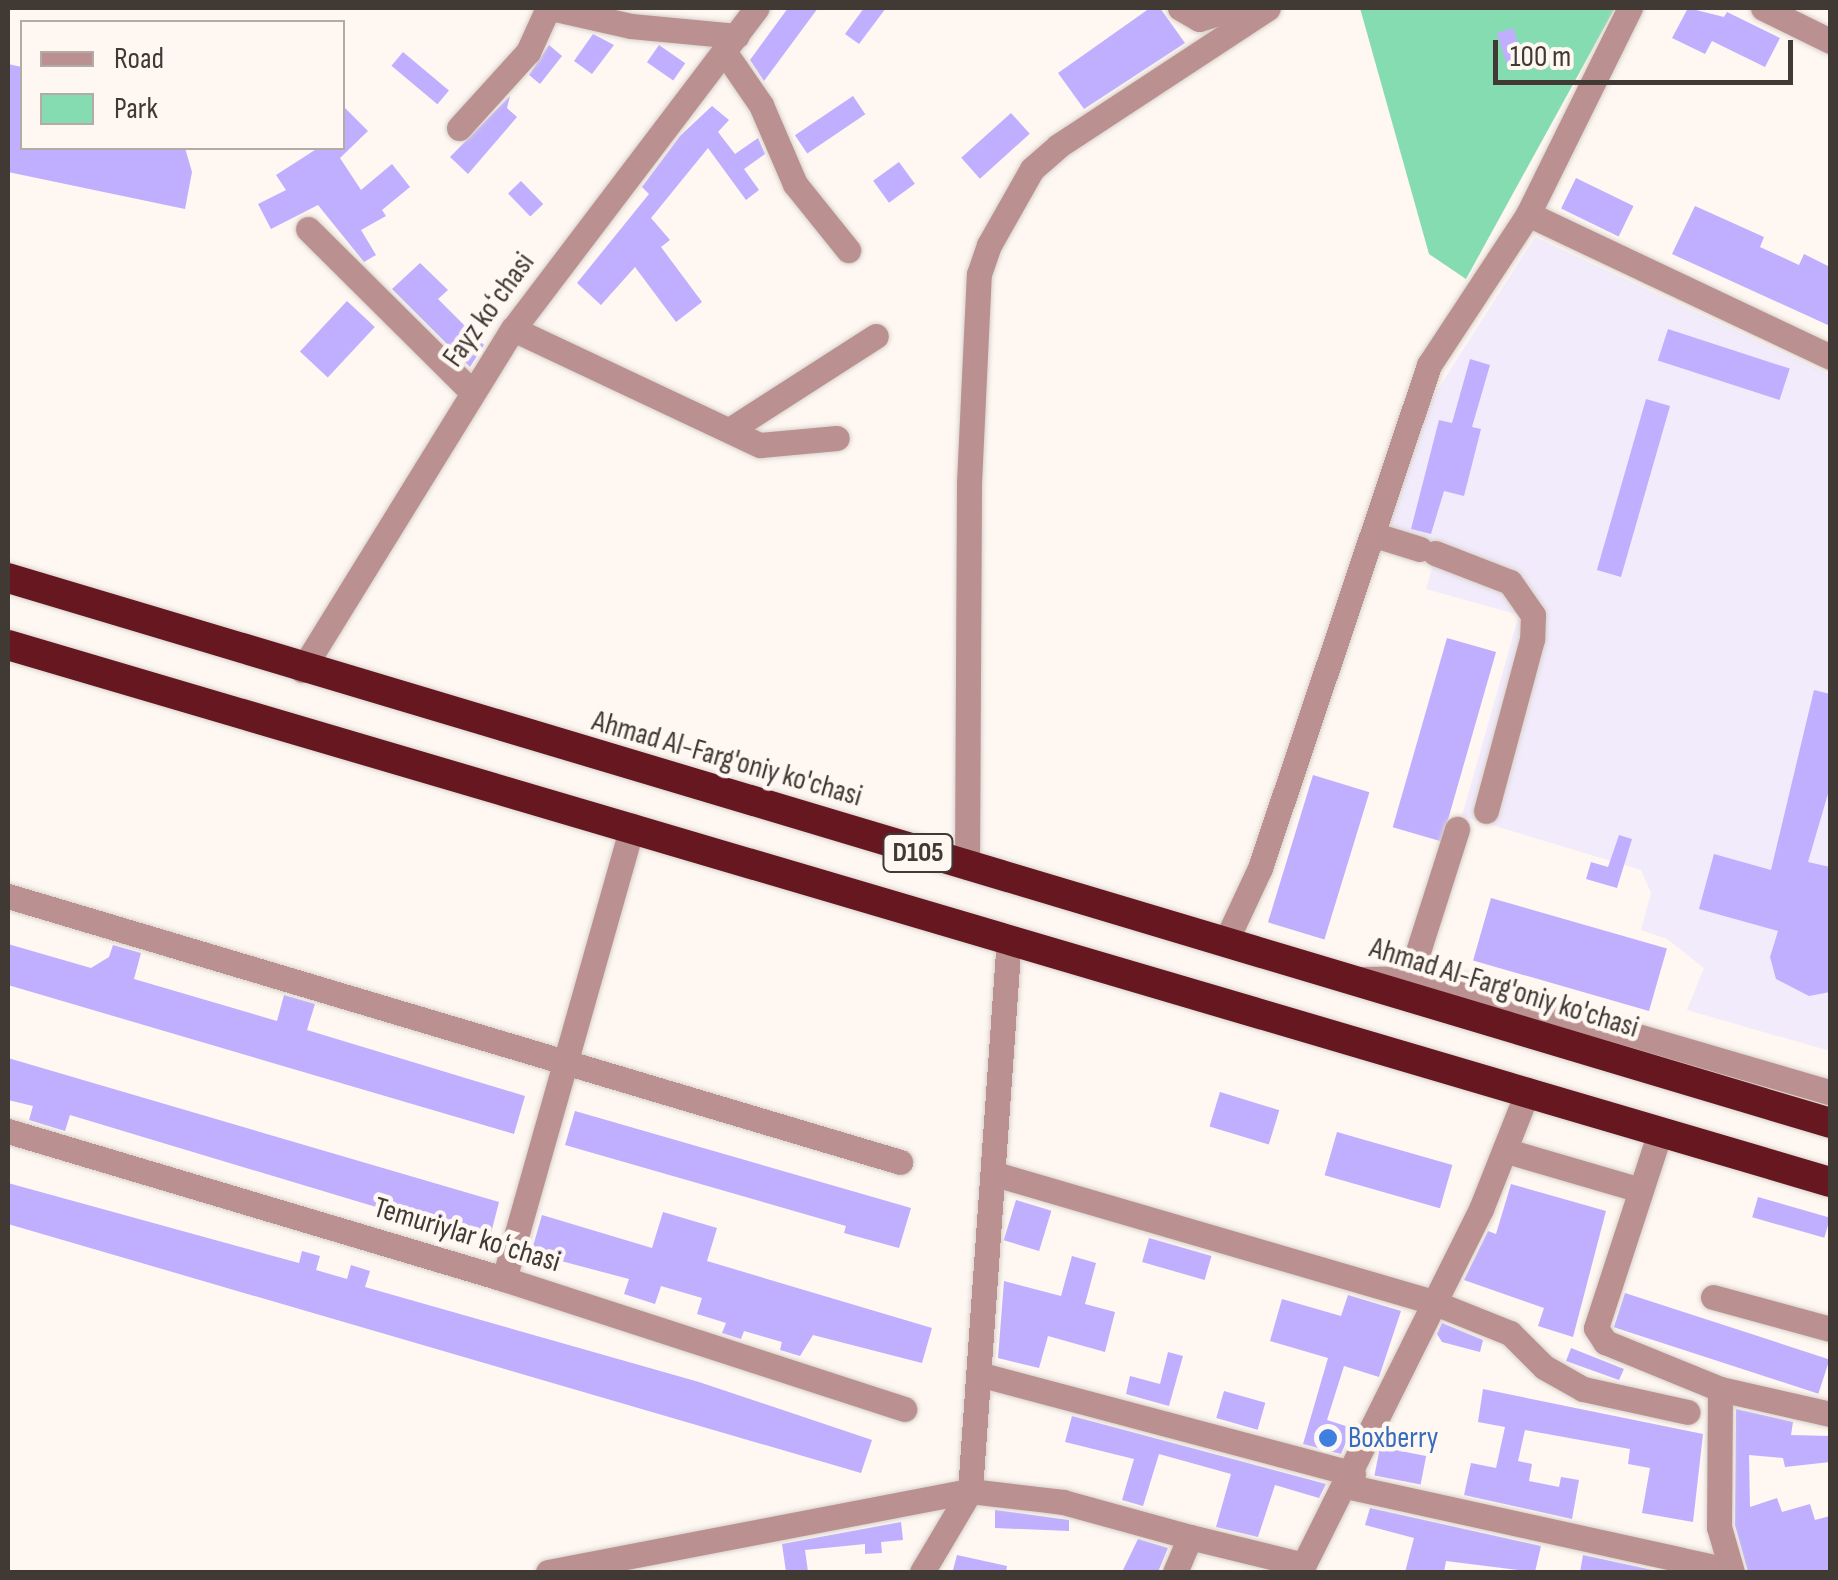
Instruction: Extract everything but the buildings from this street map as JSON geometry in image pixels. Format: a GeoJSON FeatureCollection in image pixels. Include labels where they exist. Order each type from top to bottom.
{"type":"FeatureCollection","features":[{"type":"Feature","properties":{"kind":"highway","name":"Ahmad Al-Farg'oniy ko'chasi"},"geometry":{"type":"LineString","coordinates":[[8,578],[302,670],[1225,943],[1358,979],[1408,986],[1830,1123]]}},
{"type":"Feature","properties":{"kind":"highway","name":"D105"},"geometry":{"type":"LineString","coordinates":[[8,646],[632,826],[1830,1182]]}},
{"type":"Feature","properties":{"kind":"street"},"geometry":{"type":"LineString","coordinates":[[459,128],[528,52],[549,8],[731,45],[795,184],[848,250]]}},
{"type":"Feature","properties":{"kind":"street","name":"Fayz koʻchasi"},"geometry":{"type":"LineString","coordinates":[[302,670],[471,391],[513,329],[757,8]]}},
{"type":"Feature","properties":{"kind":"street"},"geometry":{"type":"LineString","coordinates":[[1180,8],[1199,20],[1236,8]]}},
{"type":"Feature","properties":{"kind":"street"},"geometry":{"type":"LineString","coordinates":[[967,867],[969,483],[979,274],[989,245],[1032,170],[1058,146],[1268,8]]}},
{"type":"Feature","properties":{"kind":"street"},"geometry":{"type":"LineString","coordinates":[[1225,943],[1260,868],[1429,365],[1528,214],[1630,8]]}},
{"type":"Feature","properties":{"kind":"street"},"geometry":{"type":"LineString","coordinates":[[1763,8],[1830,41]]}},
{"type":"Feature","properties":{"kind":"street"},"geometry":{"type":"LineString","coordinates":[[1528,214],[1830,357]]}},
{"type":"Feature","properties":{"kind":"street"},"geometry":{"type":"LineString","coordinates":[[308,229],[471,391]]}},
{"type":"Feature","properties":{"kind":"street"},"geometry":{"type":"LineString","coordinates":[[513,329],[760,444],[837,438]]}},
{"type":"Feature","properties":{"kind":"street"},"geometry":{"type":"LineString","coordinates":[[731,429],[876,336]]}},
{"type":"Feature","properties":{"kind":"street"},"geometry":{"type":"LineString","coordinates":[[1375,535],[1510,582],[1532,615],[1532,639],[1486,811]]}},
{"type":"Feature","properties":{"kind":"street"},"geometry":{"type":"LineString","coordinates":[[504,1279],[632,826]]}},
{"type":"Feature","properties":{"kind":"street"},"geometry":{"type":"LineString","coordinates":[[1457,829],[1408,986],[1830,1092]]}},
{"type":"Feature","properties":{"kind":"street"},"geometry":{"type":"LineString","coordinates":[[8,896],[900,1162]]}},
{"type":"Feature","properties":{"kind":"street"},"geometry":{"type":"LineString","coordinates":[[922,1572],[970,1490],[982,1375],[1009,938]]}},
{"type":"Feature","properties":{"kind":"street"},"geometry":{"type":"LineString","coordinates":[[548,1572],[970,1490],[1064,1502],[1302,1569],[1350,1480],[1508,1150],[1528,1090]]}},
{"type":"Feature","properties":{"kind":"street","name":"Temuriylar koʻchasi"},"geometry":{"type":"LineString","coordinates":[[8,1131],[504,1279],[904,1409]]}},
{"type":"Feature","properties":{"kind":"street"},"geometry":{"type":"LineString","coordinates":[[1660,1132],[1596,1328],[1605,1342],[1720,1389],[1830,1414]]}},
{"type":"Feature","properties":{"kind":"street"},"geometry":{"type":"LineString","coordinates":[[1508,1150],[1640,1190]]}},
{"type":"Feature","properties":{"kind":"street"},"geometry":{"type":"LineString","coordinates":[[996,1174],[1435,1303],[1510,1333],[1544,1367],[1583,1390],[1688,1412]]}},
{"type":"Feature","properties":{"kind":"street"},"geometry":{"type":"LineString","coordinates":[[1713,1297],[1830,1329]]}},
{"type":"Feature","properties":{"kind":"street"},"geometry":{"type":"LineString","coordinates":[[982,1375],[1350,1480],[1720,1569],[1720,1389]]}},
{"type":"Feature","properties":{"kind":"street"},"geometry":{"type":"LineString","coordinates":[[1175,1572],[1190,1537]]}},
{"type":"Feature","properties":{"kind":"shaded area"},"geometry":{"type":"Polygon","coordinates":[[[1535,237],[1830,375],[1830,1051],[1687,1010],[1704,968],[1667,939],[1641,930],[1651,893],[1641,870],[1462,816],[1519,615],[1426,589],[1439,543],[1385,528],[1424,411],[1535,237]]]}},
{"type":"Feature","properties":{"kind":"green space"},"geometry":{"type":"Polygon","coordinates":[[[1360,8],[1615,8],[1466,279],[1429,254],[1360,8]]]}},
{"type":"Feature","properties":{"kind":"place","name":"Boxberry"},"geometry":{"type":"Point","coordinates":[1328,1438]}}]}
